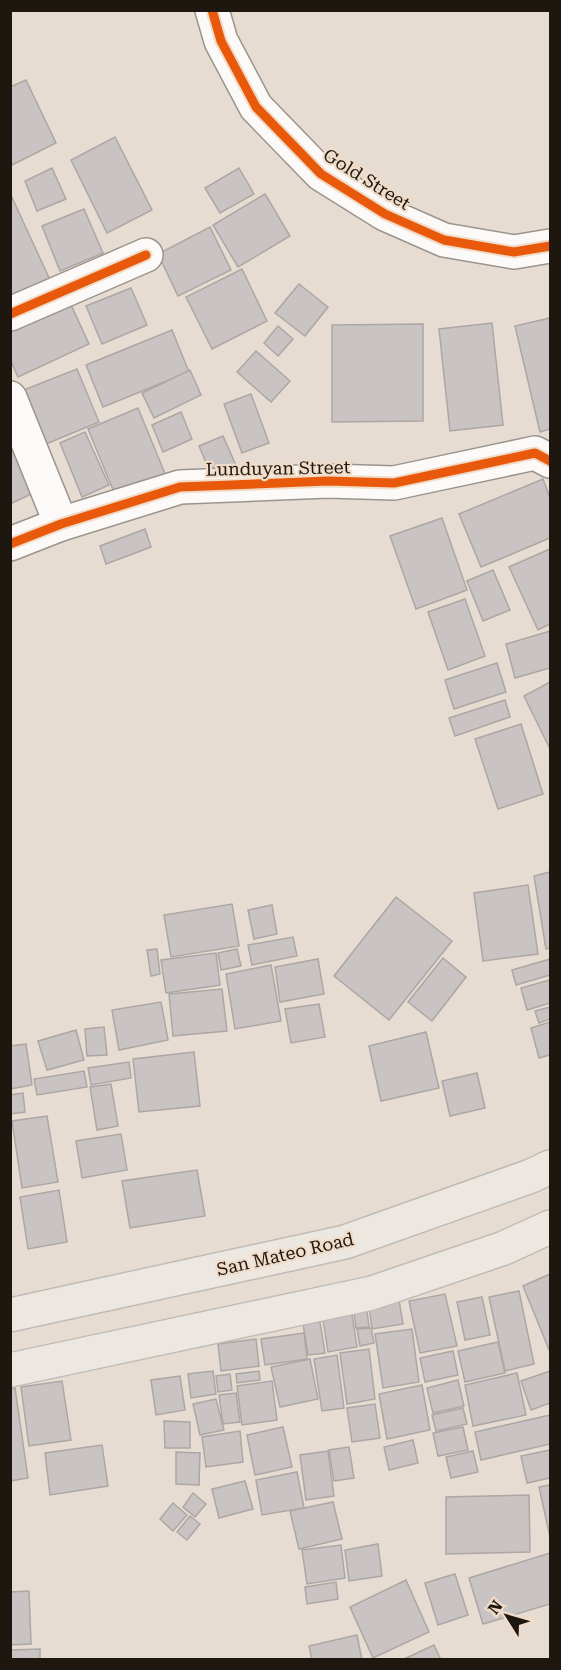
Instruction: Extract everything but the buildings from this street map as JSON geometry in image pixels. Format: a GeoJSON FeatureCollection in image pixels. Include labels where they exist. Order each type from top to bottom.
{"type":"FeatureCollection","features":[{"type":"Feature","properties":{"kind":"main road","name":"San Mateo Road"},"geometry":{"type":"LineString","coordinates":[[10,1315],[345,1242],[531,1176],[550,1167]]}},
{"type":"Feature","properties":{"kind":"main road"},"geometry":{"type":"LineString","coordinates":[[10,1370],[372,1293],[504,1248],[550,1227]]}},
{"type":"Feature","properties":{"kind":"street","name":"Gold Street"},"geometry":{"type":"LineString","coordinates":[[212,10],[221,42],[256,107],[321,174],[385,214],[444,240],[514,252],[550,246]]}},
{"type":"Feature","properties":{"kind":"street"},"geometry":{"type":"LineString","coordinates":[[10,314],[146,255]]}},
{"type":"Feature","properties":{"kind":"street"},"geometry":{"type":"LineString","coordinates":[[10,398],[61,524]]}},
{"type":"Feature","properties":{"kind":"street","name":"Lunduyan Street"},"geometry":{"type":"LineString","coordinates":[[10,544],[61,524],[180,487],[328,481],[394,483],[535,453],[550,461]]}},
{"type":"Feature","properties":{"kind":"cycle path"},"geometry":{"type":"LineString","coordinates":[[212,10],[221,41],[256,107],[321,174],[385,214],[444,240],[514,252],[550,246]]}},
{"type":"Feature","properties":{"kind":"cycle path"},"geometry":{"type":"LineString","coordinates":[[10,314],[146,255]]}},
{"type":"Feature","properties":{"kind":"cycle path"},"geometry":{"type":"LineString","coordinates":[[10,544],[61,524],[180,487],[328,481],[394,483],[535,453],[550,461]]}}]}
